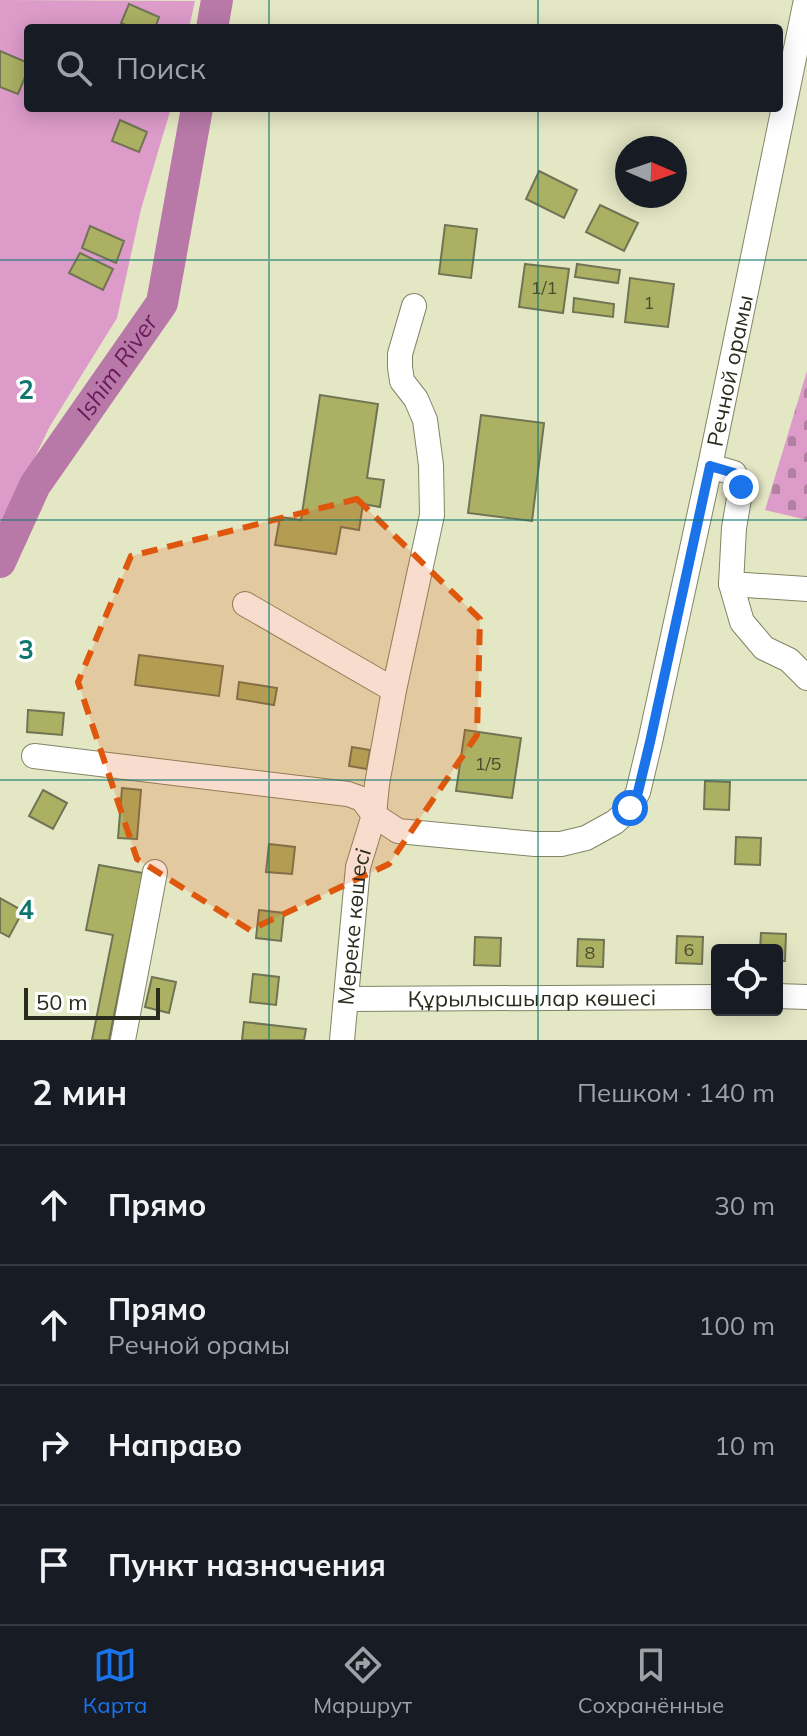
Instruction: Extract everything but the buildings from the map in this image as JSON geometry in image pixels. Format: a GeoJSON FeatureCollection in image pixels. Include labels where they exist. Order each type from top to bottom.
{"type":"FeatureCollection","features":[{"type":"Feature","properties":{"kind":"street","name":"Речной орамы"},"geometry":{"type":"LineString","coordinates":[[783,112],[806,0]]}},
{"type":"Feature","properties":{"kind":"street","name":"Речной орамы"},"geometry":{"type":"LineString","coordinates":[[34,756],[348,794],[362,799],[374,815],[398,831],[561,844],[586,838],[615,822],[630,808],[638,792],[650,742],[783,112]]}},
{"type":"Feature","properties":{"kind":"street","name":"Мереке көшесі"},"geometry":{"type":"LineString","coordinates":[[342,1040],[358,867],[374,815],[394,690],[432,515],[431,465],[425,420],[416,399],[402,381],[400,367],[400,354],[414,306]]}},
{"type":"Feature","properties":{"kind":"street"},"geometry":{"type":"LineString","coordinates":[[710,466],[734,473],[741,487],[734,528],[731,584],[742,622],[764,648],[789,660],[807,678]]}},
{"type":"Feature","properties":{"kind":"street"},"geometry":{"type":"LineString","coordinates":[[731,584],[807,589]]}},
{"type":"Feature","properties":{"kind":"street"},"geometry":{"type":"LineString","coordinates":[[245,604],[394,690]]}},
{"type":"Feature","properties":{"kind":"street"},"geometry":{"type":"LineString","coordinates":[[123,1040],[155,872]]}},
{"type":"Feature","properties":{"kind":"street"},"geometry":{"type":"LineString","coordinates":[[783,996],[807,997]]}},
{"type":"Feature","properties":{"kind":"street","name":"Құрылысшылар көшесі"},"geometry":{"type":"LineString","coordinates":[[348,999],[711,997]]}},
{"type":"Feature","properties":{"kind":"highlighted area"},"geometry":{"type":"Polygon","coordinates":[[[357,499],[480,619],[477,735],[389,864],[250,930],[137,859],[78,682],[131,556],[357,499]]]}},
{"type":"Feature","properties":{"kind":"green space"},"geometry":{"type":"Polygon","coordinates":[[[0,0],[195,1],[190,24],[24,24],[24,112],[170,112],[141,209],[117,318],[50,426],[0,529],[0,0]]]}},
{"type":"Feature","properties":{"kind":"green space"},"geometry":{"type":"Polygon","coordinates":[[[807,371],[807,520],[765,510],[807,371]]]}},
{"type":"Feature","properties":{"kind":"waterway","name":"Ishim River"},"geometry":{"type":"LineString","coordinates":[[213,24],[217,0]]}},
{"type":"Feature","properties":{"kind":"waterway","name":"Ishim River"},"geometry":{"type":"LineString","coordinates":[[0,562],[35,485],[162,303],[196,112]]}},
{"type":"Feature","properties":{"kind":"route"},"geometry":{"type":"LineString","coordinates":[[630,808],[638,792],[650,742],[710,466],[734,473],[741,487]]}}]}
